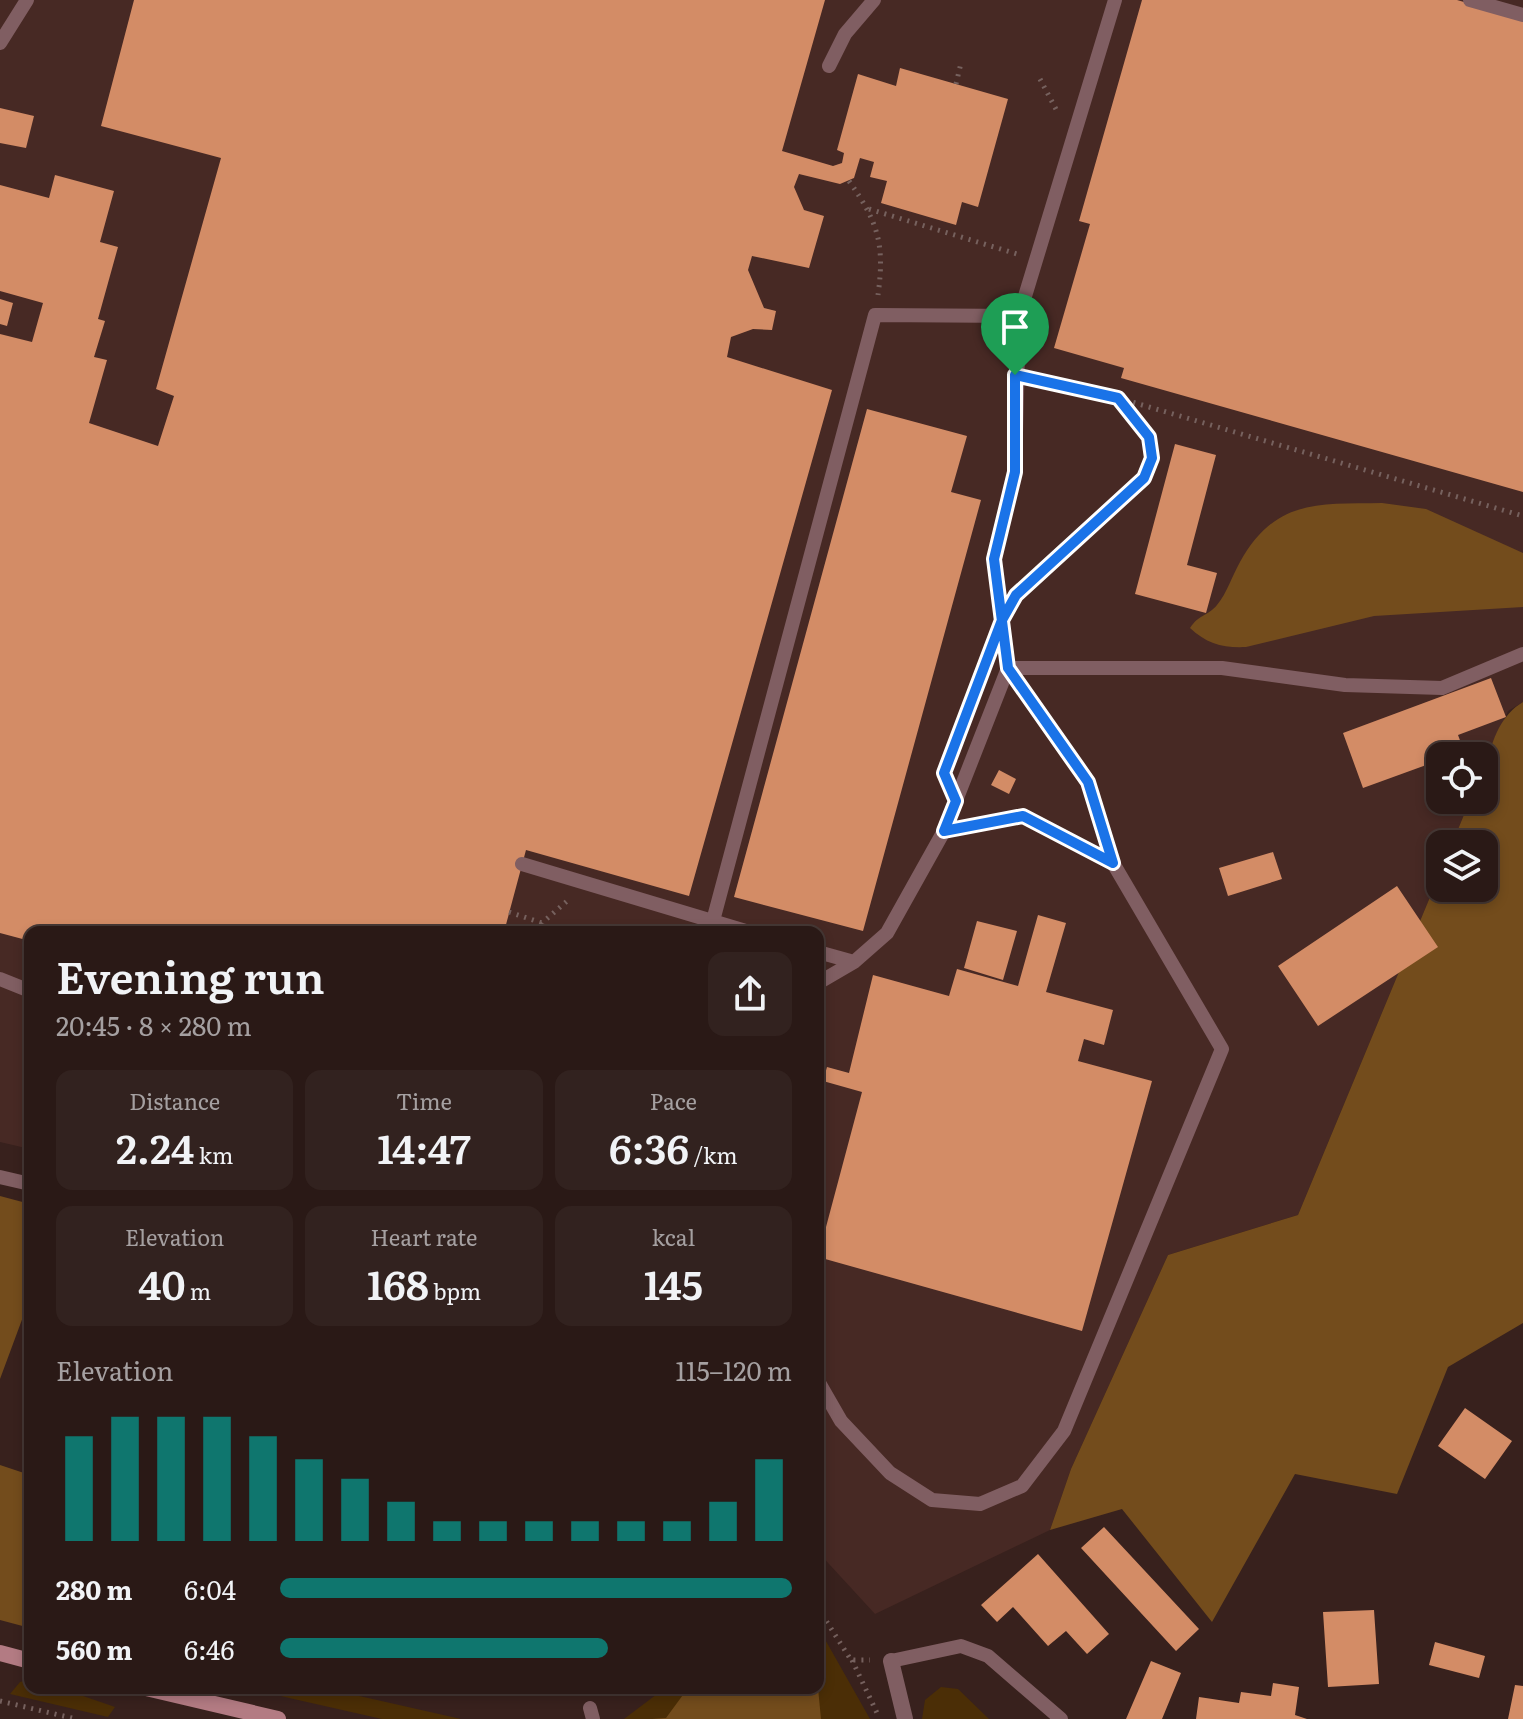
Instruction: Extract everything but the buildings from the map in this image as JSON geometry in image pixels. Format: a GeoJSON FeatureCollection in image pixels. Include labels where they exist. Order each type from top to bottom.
{"type":"FeatureCollection","features":[{"type":"Feature","properties":{"kind":"street"},"geometry":{"type":"LineString","coordinates":[[0,1656],[24,1660]]}},
{"type":"Feature","properties":{"kind":"street"},"geometry":{"type":"LineString","coordinates":[[891,1661],[905,1719]]}},
{"type":"Feature","properties":{"kind":"street"},"geometry":{"type":"LineString","coordinates":[[172,1694],[278,1719]]}},
{"type":"Feature","properties":{"kind":"lane"},"geometry":{"type":"LineString","coordinates":[[0,43],[27,0]]}},
{"type":"Feature","properties":{"kind":"lane"},"geometry":{"type":"LineString","coordinates":[[829,66],[845,34],[874,0]]}},
{"type":"Feature","properties":{"kind":"lane"},"geometry":{"type":"LineString","coordinates":[[824,1391],[841,1421],[880,1462],[932,1500],[980,1504],[1022,1486],[1064,1431],[1222,1049],[1113,863],[1088,782],[1008,668],[994,559],[1015,472],[1015,375],[1019,316],[1115,0]]}},
{"type":"Feature","properties":{"kind":"lane"},"geometry":{"type":"LineString","coordinates":[[1470,0],[1523,15]]}},
{"type":"Feature","properties":{"kind":"lane"},"geometry":{"type":"LineString","coordinates":[[711,926],[875,315],[1019,316]]}},
{"type":"Feature","properties":{"kind":"lane"},"geometry":{"type":"LineString","coordinates":[[1008,668],[1222,668],[1345,685],[1442,688],[1523,654]]}},
{"type":"Feature","properties":{"kind":"lane"},"geometry":{"type":"LineString","coordinates":[[824,980],[854,962],[887,933],[944,831],[1008,668]]}},
{"type":"Feature","properties":{"kind":"lane"},"geometry":{"type":"LineString","coordinates":[[944,831],[1023,816],[1113,863]]}},
{"type":"Feature","properties":{"kind":"lane"},"geometry":{"type":"LineString","coordinates":[[522,864],[708,926]]}},
{"type":"Feature","properties":{"kind":"lane"},"geometry":{"type":"LineString","coordinates":[[824,954],[854,962]]}},
{"type":"Feature","properties":{"kind":"lane"},"geometry":{"type":"LineString","coordinates":[[0,979],[24,989]]}},
{"type":"Feature","properties":{"kind":"lane"},"geometry":{"type":"LineString","coordinates":[[0,1177],[24,1183]]}},
{"type":"Feature","properties":{"kind":"lane"},"geometry":{"type":"LineString","coordinates":[[891,1661],[961,1646],[988,1656],[1061,1719]]}},
{"type":"Feature","properties":{"kind":"path"},"geometry":{"type":"LineString","coordinates":[[956,84],[961,63]]}},
{"type":"Feature","properties":{"kind":"path"},"geometry":{"type":"LineString","coordinates":[[1040,79],[1054,111],[1077,124]]}},
{"type":"Feature","properties":{"kind":"path"},"geometry":{"type":"LineString","coordinates":[[849,181],[869,209],[881,242],[875,315]]}},
{"type":"Feature","properties":{"kind":"path"},"geometry":{"type":"LineString","coordinates":[[869,209],[1036,260]]}},
{"type":"Feature","properties":{"kind":"path"},"geometry":{"type":"LineString","coordinates":[[1015,375],[1118,398],[1523,516]]}},
{"type":"Feature","properties":{"kind":"path"},"geometry":{"type":"LineString","coordinates":[[1002,620],[1016,595],[1144,478],[1152,458],[1149,437],[1118,398]]}},
{"type":"Feature","properties":{"kind":"path"},"geometry":{"type":"LineString","coordinates":[[541,926],[591,885]]}},
{"type":"Feature","properties":{"kind":"path"},"geometry":{"type":"LineString","coordinates":[[509,912],[542,923]]}},
{"type":"Feature","properties":{"kind":"path"},"geometry":{"type":"LineString","coordinates":[[824,1617],[851,1660],[879,1719]]}},
{"type":"Feature","properties":{"kind":"path"},"geometry":{"type":"LineString","coordinates":[[851,1660],[891,1661]]}},
{"type":"Feature","properties":{"kind":"path"},"geometry":{"type":"LineString","coordinates":[[0,1701],[76,1719]]}},
{"type":"Feature","properties":{"kind":"shaded area"},"geometry":{"type":"Polygon","coordinates":[[[0,0],[1523,0],[1523,702],[1508,711],[1495,742],[1426,742],[1426,814],[1464,814],[1458,830],[1426,830],[1428,902],[1298,1215],[1168,1255],[1071,1469],[1050,1530],[875,1614],[824,1559],[824,926],[24,926],[24,1148],[0,1142],[0,0]]]}},
{"type":"Feature","properties":{"kind":"shaded area"},"geometry":{"type":"Polygon","coordinates":[[[1382,503],[1426,509],[1523,553],[1523,607],[1374,616],[1246,647],[1216,644],[1190,628],[1221,600],[1254,541],[1283,516],[1318,505],[1382,503]]]}},
{"type":"Feature","properties":{"kind":"shaded area"},"geometry":{"type":"Polygon","coordinates":[[[1523,702],[1523,1323],[1448,1367],[1397,1494],[1295,1474],[1212,1622],[1122,1509],[1050,1530],[1071,1469],[1168,1255],[1298,1215],[1428,902],[1498,902],[1498,830],[1458,830],[1464,814],[1498,814],[1498,742],[1493,742],[1512,710],[1523,702]]]}},
{"type":"Feature","properties":{"kind":"shaded area"},"geometry":{"type":"Polygon","coordinates":[[[0,1196],[24,1202],[24,1314],[0,1379],[0,1196]]]}},
{"type":"Feature","properties":{"kind":"shaded area"},"geometry":{"type":"Polygon","coordinates":[[[0,1465],[24,1473],[24,1626],[0,1620],[0,1465]]]}},
{"type":"Feature","properties":{"kind":"shaded area"},"geometry":{"type":"Polygon","coordinates":[[[824,1638],[870,1719],[624,1719],[657,1694],[824,1694],[824,1638]]]}},
{"type":"Feature","properties":{"kind":"shaded area"},"geometry":{"type":"Polygon","coordinates":[[[24,1681],[24,1694],[77,1694],[115,1707],[108,1717],[10,1694],[24,1681]]]}},
{"type":"Feature","properties":{"kind":"shaded area"},"geometry":{"type":"Polygon","coordinates":[[[941,1687],[958,1689],[989,1719],[922,1719],[925,1700],[941,1687]]]}},
{"type":"Feature","properties":{"kind":"shaded area"},"geometry":{"type":"Polygon","coordinates":[[[272,1694],[351,1694],[461,1719],[382,1719],[272,1694]]]}},
{"type":"Feature","properties":{"kind":"shaded area"},"geometry":{"type":"Polygon","coordinates":[[[684,1694],[819,1694],[821,1719],[652,1719],[666,1718],[684,1694]]]}},
{"type":"Feature","properties":{"kind":"route"},"geometry":{"type":"LineString","coordinates":[[1015,375],[1015,472],[994,559],[1002,620],[1008,668],[1088,782],[1113,863],[1023,816],[944,831],[956,801],[944,773],[1002,620],[1016,595],[1144,478],[1152,458],[1149,437],[1118,398],[1015,375]]}}]}
